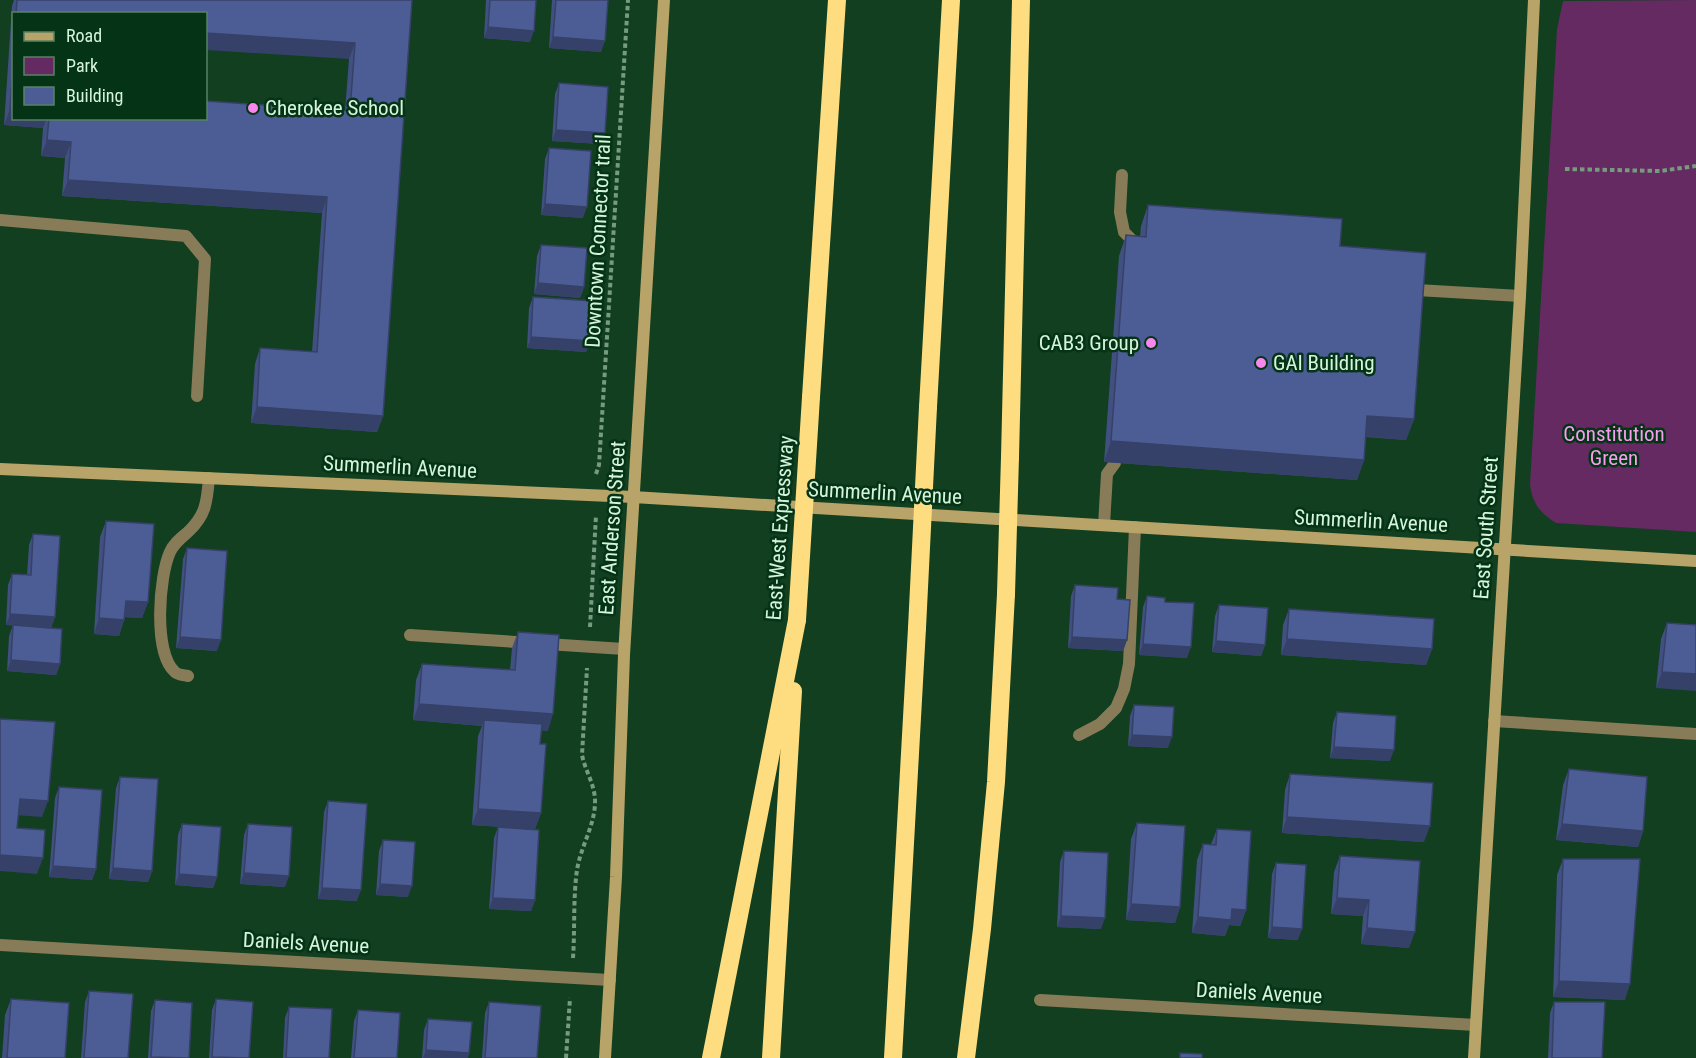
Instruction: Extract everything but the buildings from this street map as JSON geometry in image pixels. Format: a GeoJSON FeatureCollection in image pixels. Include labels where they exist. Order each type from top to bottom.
{"type":"FeatureCollection","features":[{"type":"Feature","properties":{"kind":"highway","name":"East-West Expressway"},"geometry":{"type":"LineString","coordinates":[[771,1058],[837,0]]}},
{"type":"Feature","properties":{"kind":"highway"},"geometry":{"type":"LineString","coordinates":[[892,1058],[951,0]]}},
{"type":"Feature","properties":{"kind":"highway"},"geometry":{"type":"LineString","coordinates":[[966,1058],[982,928],[996,782],[1006,594],[1021,0]]}},
{"type":"Feature","properties":{"kind":"highway"},"geometry":{"type":"LineString","coordinates":[[711,1058],[797,620]]}},
{"type":"Feature","properties":{"kind":"main road","name":"East Anderson Street"},"geometry":{"type":"LineString","coordinates":[[605,1058],[618,833],[624,650],[664,0]]}},
{"type":"Feature","properties":{"kind":"main road","name":"East South Street"},"geometry":{"type":"LineString","coordinates":[[1474,1058],[1520,296],[1534,0]]}},
{"type":"Feature","properties":{"kind":"main road","name":"Summerlin Avenue"},"geometry":{"type":"LineString","coordinates":[[0,469],[633,497],[1696,561]]}},
{"type":"Feature","properties":{"kind":"street"},"geometry":{"type":"LineString","coordinates":[[1122,175],[1120,212],[1124,232],[1139,247]]}},
{"type":"Feature","properties":{"kind":"street"},"geometry":{"type":"LineString","coordinates":[[0,220],[186,236],[205,259],[197,396]]}},
{"type":"Feature","properties":{"kind":"street"},"geometry":{"type":"LineString","coordinates":[[1417,291],[1520,296]]}},
{"type":"Feature","properties":{"kind":"street"},"geometry":{"type":"LineString","coordinates":[[1104,525],[1107,474],[1115,462]]}},
{"type":"Feature","properties":{"kind":"street"},"geometry":{"type":"LineString","coordinates":[[188,676],[177,674],[170,666],[163,644],[159,610],[162,578],[171,550],[200,519],[207,500],[208,478]]}},
{"type":"Feature","properties":{"kind":"street"},"geometry":{"type":"LineString","coordinates":[[1079,735],[1100,724],[1116,708],[1124,689],[1130,664],[1135,526]]}},
{"type":"Feature","properties":{"kind":"street"},"geometry":{"type":"LineString","coordinates":[[410,635],[624,650]]}},
{"type":"Feature","properties":{"kind":"street"},"geometry":{"type":"LineString","coordinates":[[1494,721],[1696,734]]}},
{"type":"Feature","properties":{"kind":"street","name":"Daniels Avenue"},"geometry":{"type":"LineString","coordinates":[[0,945],[610,980]]}},
{"type":"Feature","properties":{"kind":"street","name":"Daniels Avenue"},"geometry":{"type":"LineString","coordinates":[[1040,1000],[1476,1025]]}},
{"type":"Feature","properties":{"kind":"path","name":"Downtown Connector trail"},"geometry":{"type":"LineString","coordinates":[[596,484],[628,0]]}},
{"type":"Feature","properties":{"kind":"path"},"geometry":{"type":"LineString","coordinates":[[1564,169],[1660,171],[1696,166]]}},
{"type":"Feature","properties":{"kind":"path"},"geometry":{"type":"LineString","coordinates":[[572,963],[577,870],[593,821],[595,801],[594,787],[584,767],[582,755],[596,514]]}},
{"type":"Feature","properties":{"kind":"path"},"geometry":{"type":"LineString","coordinates":[[566,1058],[571,993]]}},
{"type":"Feature","properties":{"kind":"green space","name":"Constitution Green"},"geometry":{"type":"Polygon","coordinates":[[[1696,0],[1696,532],[1556,523],[1538,507],[1530,484],[1557,29],[1563,1],[1696,0]]]}},
{"type":"Feature","properties":{"kind":"place","name":"Cherokee School"},"geometry":{"type":"Point","coordinates":[253,108]}},
{"type":"Feature","properties":{"kind":"place","name":"CAB3 Group"},"geometry":{"type":"Point","coordinates":[1151,343]}},
{"type":"Feature","properties":{"kind":"place","name":"GAI Building"},"geometry":{"type":"Point","coordinates":[1261,363]}}]}
